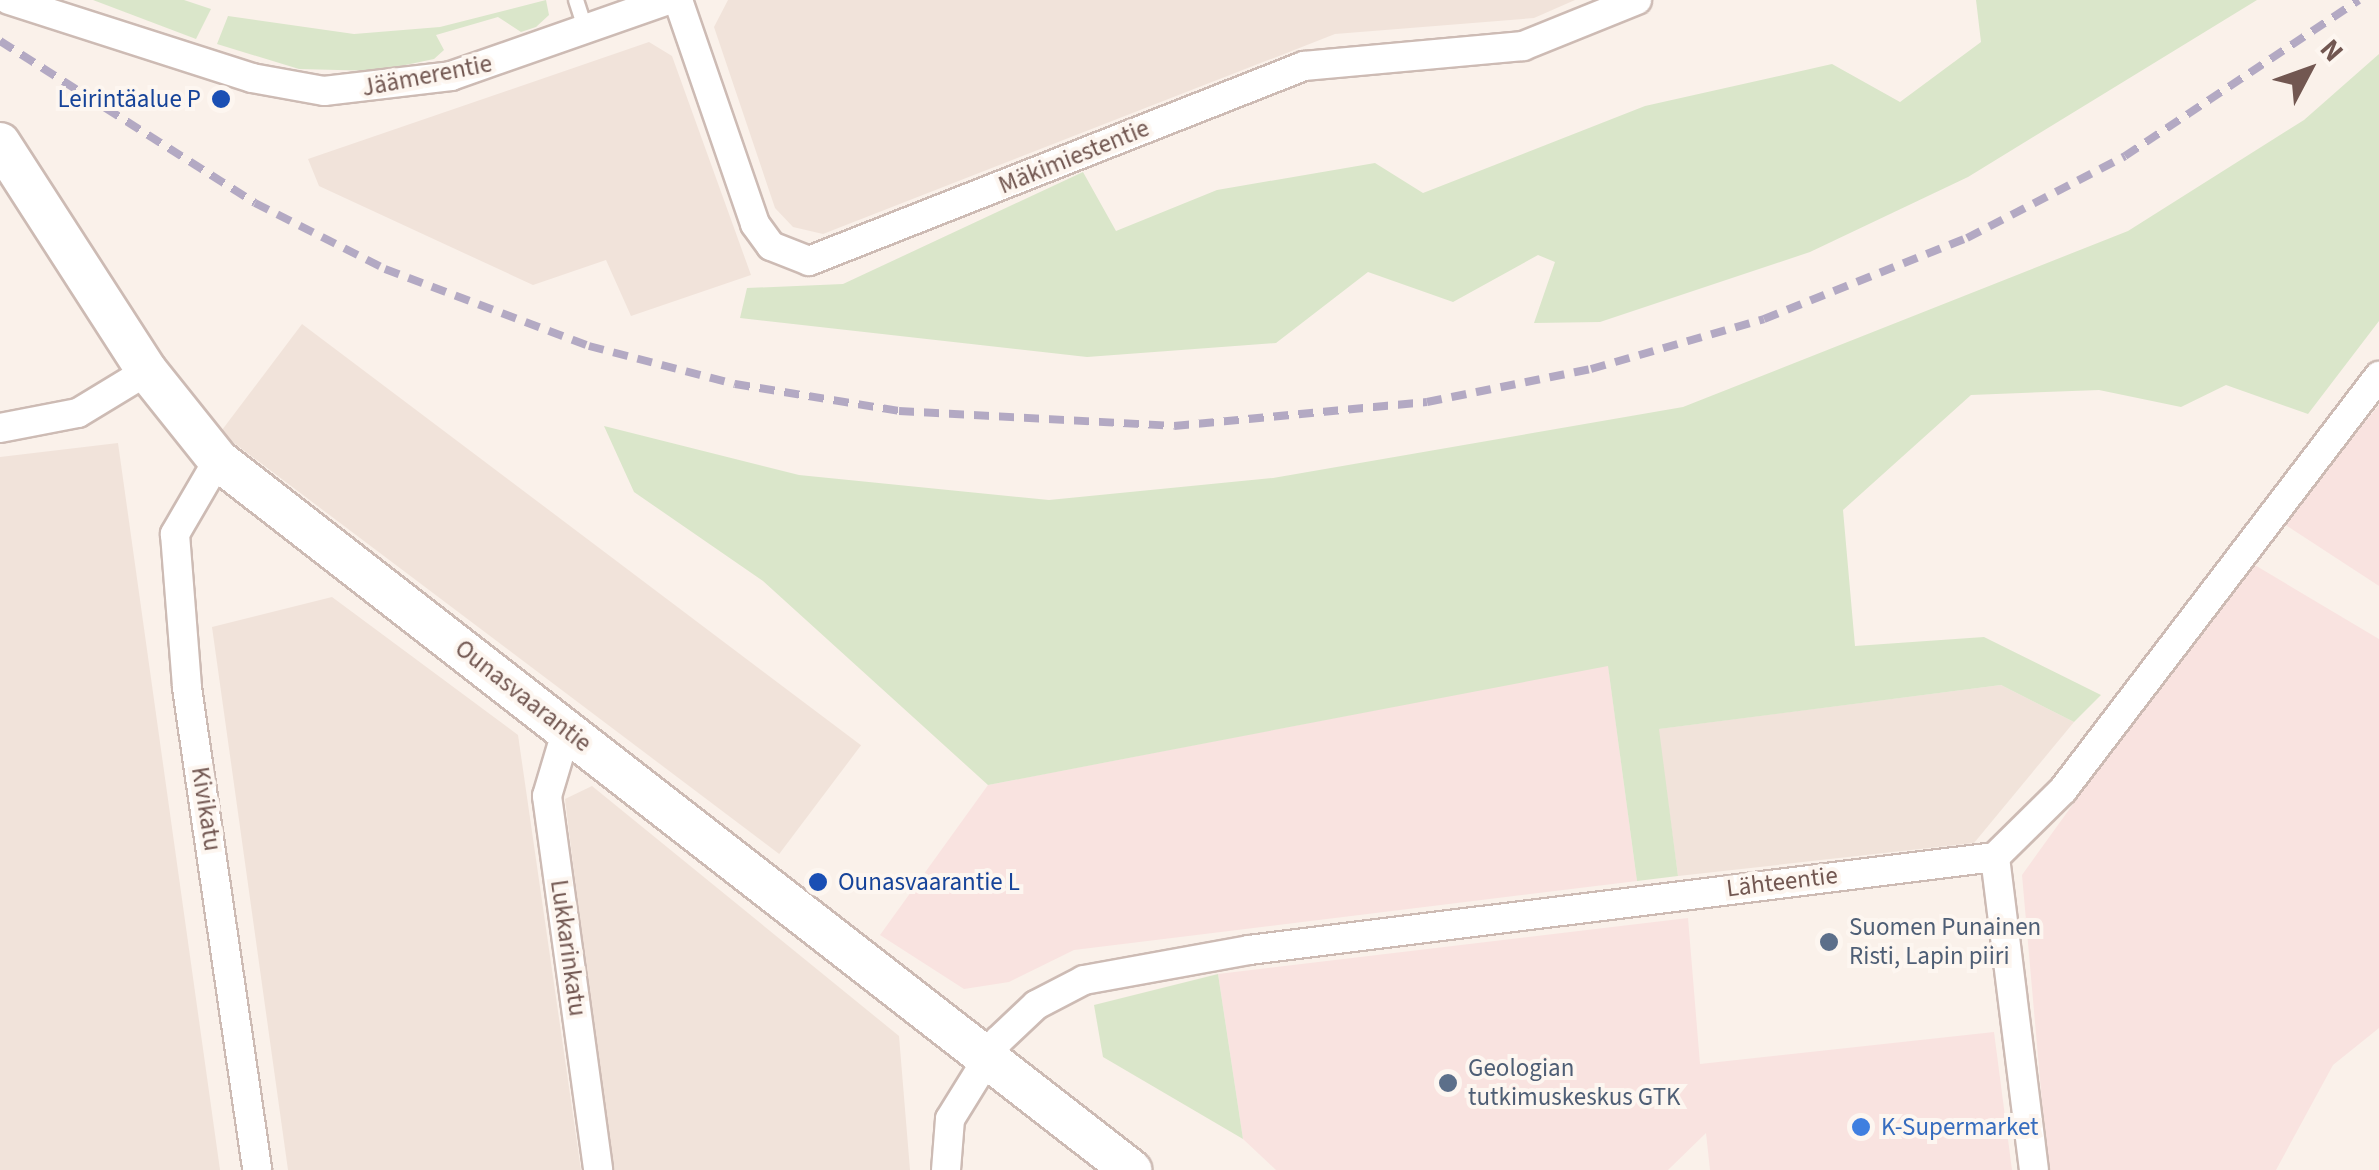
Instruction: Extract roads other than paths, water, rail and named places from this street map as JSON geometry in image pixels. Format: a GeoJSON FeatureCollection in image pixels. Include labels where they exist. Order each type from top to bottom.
{"type":"FeatureCollection","features":[{"type":"Feature","properties":{"kind":"street","name":"Jäämerentie"},"geometry":{"type":"LineString","coordinates":[[9,0],[252,78],[324,91],[451,76],[668,0]]}},
{"type":"Feature","properties":{"kind":"street","name":"Mäkimiestentie"},"geometry":{"type":"LineString","coordinates":[[678,0],[755,224],[772,246],[809,261],[1304,66],[1523,46],[1637,0]]}},
{"type":"Feature","properties":{"kind":"street","name":"Ounasvaarantie"},"geometry":{"type":"LineString","coordinates":[[0,143],[147,371],[218,460],[1132,1170]]}},
{"type":"Feature","properties":{"kind":"street"},"geometry":{"type":"LineString","coordinates":[[0,428],[78,413],[147,371]]}},
{"type":"Feature","properties":{"kind":"street"},"geometry":{"type":"LineString","coordinates":[[2034,1170],[1994,856],[2063,790],[2379,376]]}},
{"type":"Feature","properties":{"kind":"street","name":"Kivikatu"},"geometry":{"type":"LineString","coordinates":[[218,460],[175,534],[187,688],[257,1170]]}},
{"type":"Feature","properties":{"kind":"street","name":"Lukkarinkatu"},"geometry":{"type":"LineString","coordinates":[[566,729],[547,796],[598,1170]]}},
{"type":"Feature","properties":{"kind":"street","name":"Lähteentie"},"geometry":{"type":"LineString","coordinates":[[946,1170],[950,1120],[987,1057],[1036,1005],[1115,974],[1994,856]]}},
{"type":"Feature","properties":{"kind":"lane"},"geometry":{"type":"LineString","coordinates":[[576,0],[586,30]]}},
{"type":"Feature","properties":{"kind":"railway"},"geometry":{"type":"LineString","coordinates":[[0,41],[255,203],[385,269],[589,346],[735,384],[899,411],[1174,426],[1427,402],[1591,369],[1764,319],[1967,238],[2125,156],[2359,0]]}},
{"type":"Feature","properties":{"kind":"place","name":"Leirintäalue P"},"geometry":{"type":"Point","coordinates":[221,99]}},
{"type":"Feature","properties":{"kind":"place","name":"Ounasvaarantie L"},"geometry":{"type":"Point","coordinates":[818,882]}},
{"type":"Feature","properties":{"kind":"place","name":"Suomen Punainen Risti, Lapin piiri"},"geometry":{"type":"Point","coordinates":[1829,942]}},
{"type":"Feature","properties":{"kind":"place","name":"Geologian tutkimuskeskus GTK"},"geometry":{"type":"Point","coordinates":[1448,1083]}},
{"type":"Feature","properties":{"kind":"place","name":"K-Supermarket"},"geometry":{"type":"Point","coordinates":[1861,1127]}}]}
